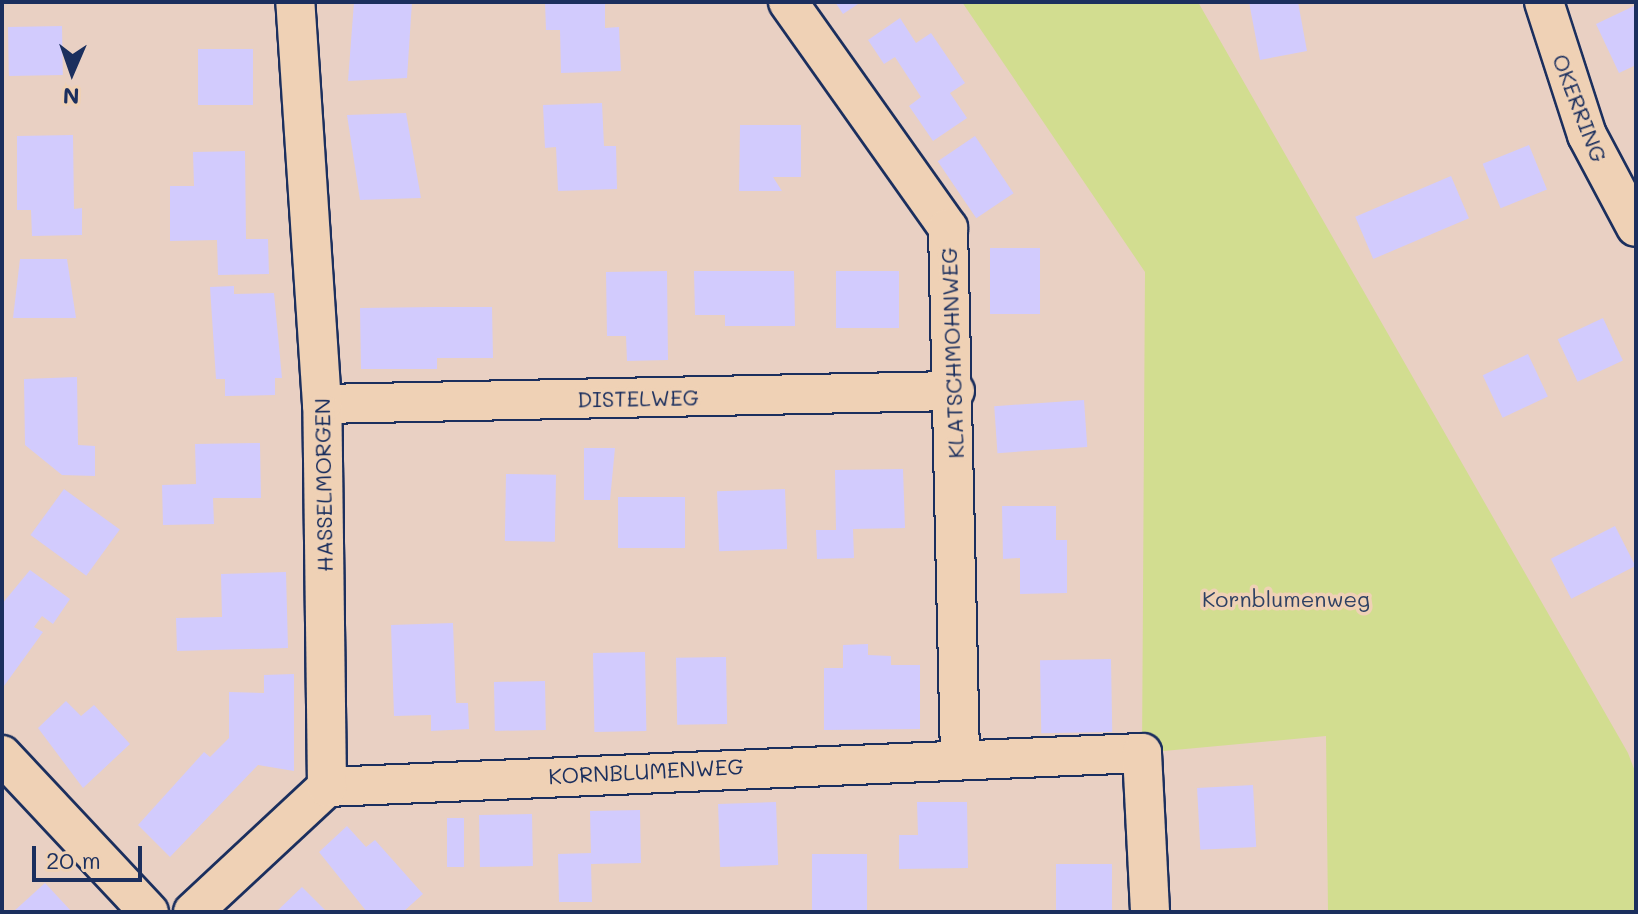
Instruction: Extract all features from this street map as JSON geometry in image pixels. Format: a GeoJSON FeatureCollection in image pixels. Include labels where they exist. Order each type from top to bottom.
{"type":"FeatureCollection","features":[{"type":"Feature","properties":{"kind":"street","name":"HASSELMORGEN"},"geometry":{"type":"LineString","coordinates":[[295,2],[322,404],[327,787]]}},
{"type":"Feature","properties":{"kind":"street","name":"KLATSCHMOHNWEG"},"geometry":{"type":"LineString","coordinates":[[788,2],[948,228],[955,391],[960,755]]}},
{"type":"Feature","properties":{"kind":"street","name":"OKERRING"},"geometry":{"type":"LineString","coordinates":[[1544,2],[1587,135],[1633,214]]}},
{"type":"Feature","properties":{"kind":"street","name":"DISTELWEG"},"geometry":{"type":"LineString","coordinates":[[322,404],[955,391]]}},
{"type":"Feature","properties":{"kind":"street","name":"KORNBLUMENWEG"},"geometry":{"type":"LineString","coordinates":[[327,787],[960,755],[1142,753],[1150,912]]}},
{"type":"Feature","properties":{"kind":"street"},"geometry":{"type":"LineString","coordinates":[[2,755],[149,912]]}},
{"type":"Feature","properties":{"kind":"street"},"geometry":{"type":"LineString","coordinates":[[193,912],[327,787]]}},
{"type":"Feature","properties":{"kind":"green space","name":"Kornblumenweg"},"geometry":{"type":"Polygon","coordinates":[[[962,2],[1198,2],[1628,753],[1636,774],[1636,912],[1328,912],[1326,736],[1142,753],[1145,272],[962,2]]]}},
{"type":"Feature","properties":{"kind":"building"},"geometry":{"type":"Polygon","coordinates":[[[354,2],[412,2],[407,78],[348,81],[354,2]]]}},
{"type":"Feature","properties":{"kind":"building"},"geometry":{"type":"Polygon","coordinates":[[[545,2],[605,2],[605,28],[619,27],[621,71],[561,73],[560,30],[546,30],[545,2]]]}},
{"type":"Feature","properties":{"kind":"building"},"geometry":{"type":"Polygon","coordinates":[[[835,2],[861,2],[843,14],[835,2]]]}},
{"type":"Feature","properties":{"kind":"building"},"geometry":{"type":"Polygon","coordinates":[[[1249,2],[1298,2],[1307,51],[1260,60],[1249,2]]]}},
{"type":"Feature","properties":{"kind":"building"},"geometry":{"type":"Polygon","coordinates":[[[1636,5],[1636,65],[1619,73],[1596,24],[1636,5]]]}},
{"type":"Feature","properties":{"kind":"building"},"geometry":{"type":"Polygon","coordinates":[[[900,18],[916,43],[931,33],[965,83],[950,93],[967,118],[933,141],[909,106],[921,97],[895,57],[884,64],[868,40],[900,18]]]}},
{"type":"Feature","properties":{"kind":"building"},"geometry":{"type":"Polygon","coordinates":[[[62,26],[63,75],[9,76],[8,27],[62,26]]]}},
{"type":"Feature","properties":{"kind":"building"},"geometry":{"type":"Polygon","coordinates":[[[198,49],[253,49],[253,105],[198,105],[198,49]]]}},
{"type":"Feature","properties":{"kind":"building"},"geometry":{"type":"Polygon","coordinates":[[[602,103],[604,146],[616,146],[617,189],[558,191],[556,147],[545,148],[543,105],[602,103]]]}},
{"type":"Feature","properties":{"kind":"building"},"geometry":{"type":"Polygon","coordinates":[[[406,113],[421,198],[360,200],[347,115],[406,113]]]}},
{"type":"Feature","properties":{"kind":"building"},"geometry":{"type":"Polygon","coordinates":[[[740,125],[801,125],[801,177],[773,177],[782,191],[739,191],[740,125]]]}},
{"type":"Feature","properties":{"kind":"building"},"geometry":{"type":"Polygon","coordinates":[[[73,135],[74,209],[82,208],[82,235],[32,236],[31,210],[17,210],[17,136],[73,135]]]}},
{"type":"Feature","properties":{"kind":"building"},"geometry":{"type":"Polygon","coordinates":[[[975,136],[1014,193],[976,218],[938,161],[975,136]]]}},
{"type":"Feature","properties":{"kind":"building"},"geometry":{"type":"Polygon","coordinates":[[[1529,145],[1547,190],[1501,208],[1483,164],[1529,145]]]}},
{"type":"Feature","properties":{"kind":"building"},"geometry":{"type":"Polygon","coordinates":[[[245,151],[246,239],[268,239],[269,274],[218,275],[217,240],[170,241],[170,186],[194,186],[193,152],[245,151]]]}},
{"type":"Feature","properties":{"kind":"building"},"geometry":{"type":"Polygon","coordinates":[[[1451,176],[1469,218],[1373,259],[1355,217],[1451,176]]]}},
{"type":"Feature","properties":{"kind":"building"},"geometry":{"type":"Polygon","coordinates":[[[990,248],[1040,248],[1040,314],[990,314],[990,248]]]}},
{"type":"Feature","properties":{"kind":"building"},"geometry":{"type":"Polygon","coordinates":[[[20,259],[67,259],[76,318],[13,318],[20,259]]]}},
{"type":"Feature","properties":{"kind":"building"},"geometry":{"type":"Polygon","coordinates":[[[667,271],[668,360],[627,361],[626,336],[607,336],[606,272],[667,271]]]}},
{"type":"Feature","properties":{"kind":"building"},"geometry":{"type":"Polygon","coordinates":[[[694,271],[794,271],[795,326],[725,326],[725,315],[695,315],[694,271]]]}},
{"type":"Feature","properties":{"kind":"building"},"geometry":{"type":"Polygon","coordinates":[[[836,271],[899,271],[899,328],[836,328],[836,271]]]}},
{"type":"Feature","properties":{"kind":"building"},"geometry":{"type":"Polygon","coordinates":[[[234,286],[234,294],[274,293],[282,378],[275,378],[275,395],[225,396],[225,379],[216,379],[210,287],[234,286]]]}},
{"type":"Feature","properties":{"kind":"building"},"geometry":{"type":"Polygon","coordinates":[[[492,307],[493,358],[437,358],[437,369],[361,369],[360,308],[492,307]]]}},
{"type":"Feature","properties":{"kind":"building"},"geometry":{"type":"Polygon","coordinates":[[[1603,318],[1623,361],[1578,382],[1558,339],[1603,318]]]}},
{"type":"Feature","properties":{"kind":"building"},"geometry":{"type":"Polygon","coordinates":[[[1528,354],[1548,397],[1503,418],[1483,375],[1528,354]]]}},
{"type":"Feature","properties":{"kind":"building"},"geometry":{"type":"Polygon","coordinates":[[[77,377],[78,445],[95,446],[95,476],[62,475],[25,445],[24,379],[77,377]]]}},
{"type":"Feature","properties":{"kind":"building"},"geometry":{"type":"Polygon","coordinates":[[[1084,400],[1087,447],[997,453],[994,406],[1084,400]]]}},
{"type":"Feature","properties":{"kind":"building"},"geometry":{"type":"Polygon","coordinates":[[[260,443],[261,498],[213,498],[214,524],[163,525],[162,485],[196,484],[195,444],[260,443]]]}},
{"type":"Feature","properties":{"kind":"building"},"geometry":{"type":"Polygon","coordinates":[[[584,448],[615,448],[610,500],[584,500],[584,448]]]}},
{"type":"Feature","properties":{"kind":"building"},"geometry":{"type":"Polygon","coordinates":[[[903,469],[905,528],[853,529],[854,558],[817,559],[816,530],[836,530],[835,470],[903,469]]]}},
{"type":"Feature","properties":{"kind":"building"},"geometry":{"type":"Polygon","coordinates":[[[506,474],[556,475],[555,542],[505,541],[506,474]]]}},
{"type":"Feature","properties":{"kind":"building"},"geometry":{"type":"Polygon","coordinates":[[[64,489],[120,530],[86,576],[30,535],[64,489]]]}},
{"type":"Feature","properties":{"kind":"building"},"geometry":{"type":"Polygon","coordinates":[[[785,489],[787,549],[719,551],[717,491],[785,489]]]}},
{"type":"Feature","properties":{"kind":"building"},"geometry":{"type":"Polygon","coordinates":[[[618,497],[685,497],[685,548],[618,548],[618,497]]]}},
{"type":"Feature","properties":{"kind":"building"},"geometry":{"type":"Polygon","coordinates":[[[1002,506],[1056,506],[1056,540],[1067,540],[1067,593],[1020,594],[1020,558],[1003,559],[1002,506]]]}},
{"type":"Feature","properties":{"kind":"building"},"geometry":{"type":"Polygon","coordinates":[[[1615,526],[1635,566],[1571,599],[1551,559],[1615,526]]]}},
{"type":"Feature","properties":{"kind":"building"},"geometry":{"type":"Polygon","coordinates":[[[30,570],[70,599],[53,624],[42,616],[34,627],[43,632],[4,686],[2,604],[30,570]]]}},
{"type":"Feature","properties":{"kind":"building"},"geometry":{"type":"Polygon","coordinates":[[[286,572],[288,648],[177,651],[176,618],[222,617],[221,574],[286,572]]]}},
{"type":"Feature","properties":{"kind":"building"},"geometry":{"type":"Polygon","coordinates":[[[453,623],[456,703],[468,703],[469,729],[431,731],[431,715],[394,716],[391,625],[453,623]]]}},
{"type":"Feature","properties":{"kind":"building"},"geometry":{"type":"Polygon","coordinates":[[[868,644],[868,655],[891,656],[891,665],[920,665],[920,729],[824,730],[824,668],[843,668],[843,645],[868,644]]]}},
{"type":"Feature","properties":{"kind":"building"},"geometry":{"type":"Polygon","coordinates":[[[645,652],[646,731],[594,732],[593,653],[645,652]]]}},
{"type":"Feature","properties":{"kind":"building"},"geometry":{"type":"Polygon","coordinates":[[[726,657],[727,724],[677,725],[676,658],[726,657]]]}},
{"type":"Feature","properties":{"kind":"building"},"geometry":{"type":"Polygon","coordinates":[[[1111,659],[1112,732],[1041,733],[1040,660],[1111,659]]]}},
{"type":"Feature","properties":{"kind":"building"},"geometry":{"type":"Polygon","coordinates":[[[294,674],[294,771],[258,765],[170,857],[138,825],[204,752],[210,757],[229,738],[229,692],[264,693],[264,675],[294,674]]]}},
{"type":"Feature","properties":{"kind":"building"},"geometry":{"type":"Polygon","coordinates":[[[545,681],[546,730],[495,731],[494,682],[545,681]]]}},
{"type":"Feature","properties":{"kind":"building"},"geometry":{"type":"Polygon","coordinates":[[[66,701],[81,716],[94,705],[130,744],[83,788],[38,728],[66,701]]]}},
{"type":"Feature","properties":{"kind":"building"},"geometry":{"type":"Polygon","coordinates":[[[1253,785],[1256,847],[1200,850],[1197,788],[1253,785]]]}},
{"type":"Feature","properties":{"kind":"building"},"geometry":{"type":"Polygon","coordinates":[[[776,802],[778,865],[720,867],[718,804],[776,802]]]}},
{"type":"Feature","properties":{"kind":"building"},"geometry":{"type":"Polygon","coordinates":[[[917,802],[967,802],[968,868],[899,869],[899,835],[918,835],[917,802]]]}},
{"type":"Feature","properties":{"kind":"building"},"geometry":{"type":"Polygon","coordinates":[[[640,810],[641,863],[591,864],[592,902],[559,902],[558,854],[591,853],[590,811],[640,810]]]}},
{"type":"Feature","properties":{"kind":"building"},"geometry":{"type":"Polygon","coordinates":[[[532,814],[533,866],[480,867],[479,815],[532,814]]]}},
{"type":"Feature","properties":{"kind":"building"},"geometry":{"type":"Polygon","coordinates":[[[447,818],[464,818],[464,867],[447,867],[447,818]]]}},
{"type":"Feature","properties":{"kind":"building"},"geometry":{"type":"Polygon","coordinates":[[[347,826],[366,847],[375,840],[423,894],[403,912],[367,912],[319,852],[347,826]]]}},
{"type":"Feature","properties":{"kind":"building"},"geometry":{"type":"Polygon","coordinates":[[[812,854],[867,854],[867,912],[812,912],[812,854]]]}},
{"type":"Feature","properties":{"kind":"building"},"geometry":{"type":"Polygon","coordinates":[[[1056,864],[1112,864],[1112,912],[1056,912],[1056,864]]]}},
{"type":"Feature","properties":{"kind":"building"},"geometry":{"type":"Polygon","coordinates":[[[45,883],[72,912],[13,912],[45,883]]]}},
{"type":"Feature","properties":{"kind":"building"},"geometry":{"type":"Polygon","coordinates":[[[302,887],[327,912],[276,912],[302,887]]]}}]}
